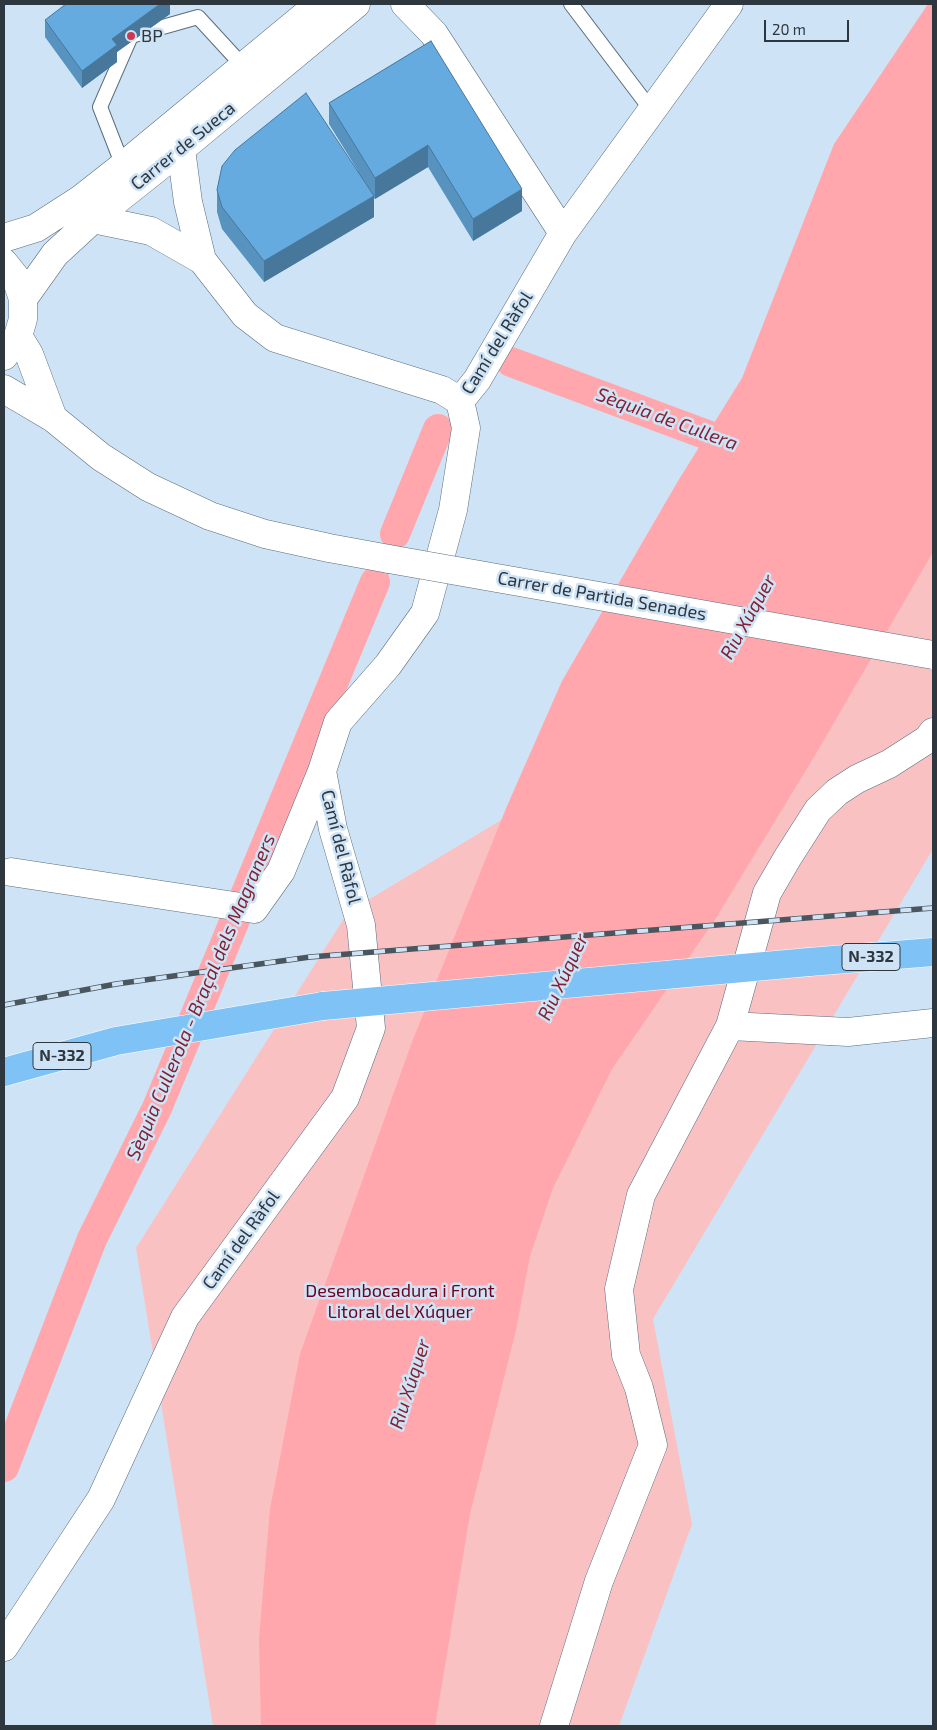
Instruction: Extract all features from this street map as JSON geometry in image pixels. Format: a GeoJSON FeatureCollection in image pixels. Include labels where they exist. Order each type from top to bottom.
{"type":"FeatureCollection","features":[{"type":"Feature","properties":{"kind":"highway","name":"N-332"},"geometry":{"type":"LineString","coordinates":[[4,1072],[120,1040],[323,1006],[933,952]]}},
{"type":"Feature","properties":{"kind":"street","name":"Carrer de Sueca"},"geometry":{"type":"LineString","coordinates":[[4,238],[36,228],[81,199],[319,4]]}},
{"type":"Feature","properties":{"kind":"street","name":"Carrer de Sueca"},"geometry":{"type":"LineString","coordinates":[[23,299],[55,254],[93,219],[181,149],[356,4]]}},
{"type":"Feature","properties":{"kind":"street"},"geometry":{"type":"LineString","coordinates":[[405,4],[434,34],[563,233]]}},
{"type":"Feature","properties":{"kind":"street","name":"Camí del Ràfol"},"geometry":{"type":"LineString","coordinates":[[4,1647],[101,1500],[185,1317],[345,1098],[371,1028],[360,925],[333,829],[322,771],[338,722],[388,664],[425,613],[453,510],[466,428],[460,401],[477,380],[563,233],[730,4]]}},
{"type":"Feature","properties":{"kind":"street"},"geometry":{"type":"LineString","coordinates":[[181,149],[188,202],[202,260]]}},
{"type":"Feature","properties":{"kind":"street"},"geometry":{"type":"LineString","coordinates":[[93,219],[151,231],[202,260],[245,315],[275,338],[442,390],[460,401]]}},
{"type":"Feature","properties":{"kind":"street"},"geometry":{"type":"LineString","coordinates":[[4,262],[16,278],[23,299],[23,318],[11,346],[29,354],[54,418]]}},
{"type":"Feature","properties":{"kind":"street","name":"Carrer de Partida Senades"},"geometry":{"type":"LineString","coordinates":[[4,389],[54,418],[101,457],[148,487],[210,516],[266,534],[328,548],[933,655]]}},
{"type":"Feature","properties":{"kind":"street"},"geometry":{"type":"LineString","coordinates":[[554,1726],[599,1581],[653,1445],[639,1388],[626,1355],[619,1289],[641,1196],[730,1026],[767,893],[818,810],[837,792],[857,779],[889,764],[928,739],[933,732]]}},
{"type":"Feature","properties":{"kind":"street"},"geometry":{"type":"LineString","coordinates":[[11,872],[254,909],[281,871],[322,771]]}},
{"type":"Feature","properties":{"kind":"street"},"geometry":{"type":"LineString","coordinates":[[730,1026],[848,1032],[933,1023]]}},
{"type":"Feature","properties":{"kind":"lane"},"geometry":{"type":"LineString","coordinates":[[571,4],[652,111]]}},
{"type":"Feature","properties":{"kind":"lane"},"geometry":{"type":"LineString","coordinates":[[123,166],[100,107],[131,36],[198,17],[242,66]]}},
{"type":"Feature","properties":{"kind":"green space","name":"Desembocadura i Front Litoral del Xúquer"},"geometry":{"type":"Polygon","coordinates":[[[933,110],[933,849],[653,1319],[692,1524],[619,1726],[213,1726],[136,1248],[348,912],[518,810],[933,110]]]}},
{"type":"Feature","properties":{"kind":"water","name":"Riu Xúquer"},"geometry":{"type":"Polygon","coordinates":[[[928,4],[933,4],[933,552],[814,757],[716,918],[612,1069],[553,1188],[530,1256],[516,1330],[470,1514],[435,1726],[261,1726],[259,1638],[270,1509],[300,1354],[412,1042],[507,806],[562,681],[678,481],[742,378],[834,144],[928,4]]]}},
{"type":"Feature","properties":{"kind":"building"},"geometry":{"type":"Polygon","coordinates":[[[66,4],[160,4],[112,39],[117,45],[82,71],[45,20],[66,4]]]}},
{"type":"Feature","properties":{"kind":"building"},"geometry":{"type":"Polygon","coordinates":[[[431,41],[522,189],[473,219],[428,145],[375,178],[329,103],[431,41]]]}},
{"type":"Feature","properties":{"kind":"building"},"geometry":{"type":"Polygon","coordinates":[[[306,93],[374,196],[264,261],[222,207],[217,190],[222,166],[235,150],[306,93]]]}},
{"type":"Feature","properties":{"kind":"waterway","name":"Sèquia de Cullera"},"geometry":{"type":"LineString","coordinates":[[511,362],[745,449]]}},
{"type":"Feature","properties":{"kind":"waterway","name":"Sèquia de Cullera"},"geometry":{"type":"LineString","coordinates":[[395,534],[438,429]]}},
{"type":"Feature","properties":{"kind":"waterway","name":"Sèquia Cullerola - Braçal dels Magraners"},"geometry":{"type":"LineString","coordinates":[[4,1467],[92,1239],[157,1108],[375,582]]}},
{"type":"Feature","properties":{"kind":"railway"},"geometry":{"type":"LineString","coordinates":[[4,1005],[116,984],[310,957],[933,908]]}},
{"type":"Feature","properties":{"kind":"place","name":"BP"},"geometry":{"type":"Point","coordinates":[131,36]}}]}
